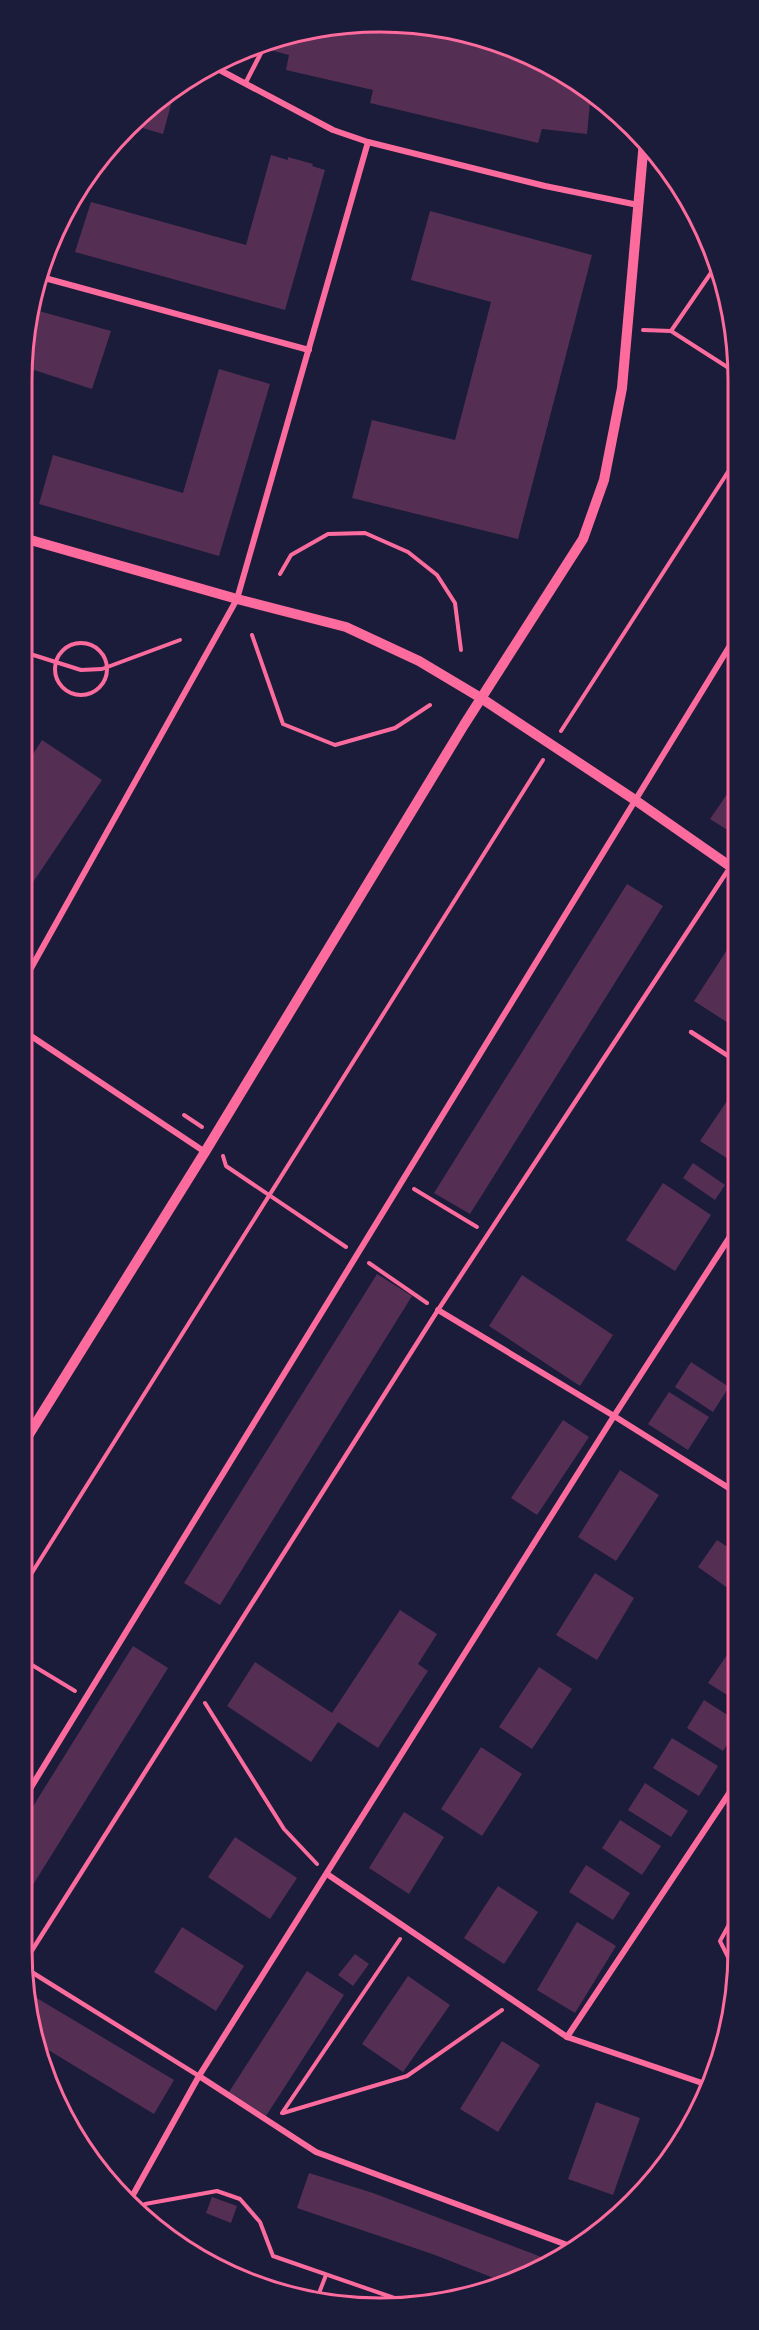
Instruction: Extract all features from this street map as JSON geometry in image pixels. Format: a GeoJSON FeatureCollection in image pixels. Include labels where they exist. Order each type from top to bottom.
{"type":"FeatureCollection","features":[{"type":"Feature","properties":{"kind":"street"},"geometry":{"type":"LineString","coordinates":[[220,70],[246,82],[287,108],[333,130],[368,142],[545,186],[638,205]]}},
{"type":"Feature","properties":{"kind":"street"},"geometry":{"type":"LineString","coordinates":[[32,967],[237,599],[368,142]]}},
{"type":"Feature","properties":{"kind":"street"},"geometry":{"type":"LineString","coordinates":[[32,1430],[215,1136],[481,698],[582,539],[604,480],[622,388],[643,152]]}},
{"type":"Feature","properties":{"kind":"street"},"geometry":{"type":"LineString","coordinates":[[47,278],[309,350]]}},
{"type":"Feature","properties":{"kind":"street"},"geometry":{"type":"LineString","coordinates":[[32,540],[237,599],[346,627],[419,662],[481,698],[635,800],[728,865]]}},
{"type":"Feature","properties":{"kind":"street"},"geometry":{"type":"LineString","coordinates":[[32,1786],[728,649]]}},
{"type":"Feature","properties":{"kind":"street"},"geometry":{"type":"LineString","coordinates":[[32,1037],[205,1152]]}},
{"type":"Feature","properties":{"kind":"street"},"geometry":{"type":"LineString","coordinates":[[132,2196],[199,2076],[614,1416],[728,1240]]}},
{"type":"Feature","properties":{"kind":"street"},"geometry":{"type":"LineString","coordinates":[[438,1310],[728,1487]]}},
{"type":"Feature","properties":{"kind":"street"},"geometry":{"type":"LineString","coordinates":[[567,2037],[728,1795]]}},
{"type":"Feature","properties":{"kind":"street"},"geometry":{"type":"LineString","coordinates":[[327,1874],[567,2037],[701,2083]]}},
{"type":"Feature","properties":{"kind":"street"},"geometry":{"type":"LineString","coordinates":[[199,2076],[316,2152],[566,2245]]}},
{"type":"Feature","properties":{"kind":"lane"},"geometry":{"type":"LineString","coordinates":[[246,82],[261,52]]}},
{"type":"Feature","properties":{"kind":"lane"},"geometry":{"type":"LineString","coordinates":[[32,1950],[438,1310],[728,874]]}},
{"type":"Feature","properties":{"kind":"lane"},"geometry":{"type":"LineString","coordinates":[[691,1032],[728,1056]]}},
{"type":"Feature","properties":{"kind":"lane"},"geometry":{"type":"LineString","coordinates":[[32,1972],[199,2076]]}},
{"type":"Feature","properties":{"kind":"path"},"geometry":{"type":"LineString","coordinates":[[671,331],[711,273]]}},
{"type":"Feature","properties":{"kind":"path"},"geometry":{"type":"LineString","coordinates":[[627,329],[671,331],[727,367]]}},
{"type":"Feature","properties":{"kind":"path"},"geometry":{"type":"LineString","coordinates":[[32,1571],[552,745],[728,472]]}},
{"type":"Feature","properties":{"kind":"path"},"geometry":{"type":"LineString","coordinates":[[280,574],[291,555],[328,534],[364,533],[408,552],[437,574],[455,603],[461,650]]}},
{"type":"Feature","properties":{"kind":"path"},"geometry":{"type":"LineString","coordinates":[[252,635],[283,724],[335,745],[395,728],[430,705]]}},
{"type":"Feature","properties":{"kind":"path"},"geometry":{"type":"LineString","coordinates":[[32,654],[81,670],[107,667],[180,640]]}},
{"type":"Feature","properties":{"kind":"path"},"geometry":{"type":"LineString","coordinates":[[83,643],[97,647],[106,659],[107,667],[104,682],[98,688],[84,694],[76,694],[62,686],[55,672],[58,657],[68,646],[83,643]]}},
{"type":"Feature","properties":{"kind":"path"},"geometry":{"type":"LineString","coordinates":[[215,1136],[226,1166],[438,1310]]}},
{"type":"Feature","properties":{"kind":"path"},"geometry":{"type":"LineString","coordinates":[[403,1182],[488,1234]]}},
{"type":"Feature","properties":{"kind":"path"},"geometry":{"type":"LineString","coordinates":[[32,1665],[86,1697]]}},
{"type":"Feature","properties":{"kind":"path"},"geometry":{"type":"LineString","coordinates":[[197,1690],[284,1829],[327,1874]]}},
{"type":"Feature","properties":{"kind":"path"},"geometry":{"type":"LineString","coordinates":[[728,1926],[720,1941],[728,1956]]}},
{"type":"Feature","properties":{"kind":"path"},"geometry":{"type":"LineString","coordinates":[[274,2125],[407,1928]]}},
{"type":"Feature","properties":{"kind":"path"},"geometry":{"type":"LineString","coordinates":[[282,2113],[407,2076],[515,2001]]}},
{"type":"Feature","properties":{"kind":"path"},"geometry":{"type":"LineString","coordinates":[[139,2202],[147,2204],[217,2191],[240,2199],[260,2222],[273,2256],[394,2298]]}},
{"type":"Feature","properties":{"kind":"path"},"geometry":{"type":"LineString","coordinates":[[319,2293],[326,2276]]}},
{"type":"Feature","properties":{"kind":"building"},"geometry":{"type":"Polygon","coordinates":[[[357,32],[425,34],[470,43],[533,67],[590,102],[587,134],[542,129],[538,143],[370,103],[373,90],[286,70],[289,55],[269,50],[312,38],[357,32]]]}},
{"type":"Feature","properties":{"kind":"building"},"geometry":{"type":"Polygon","coordinates":[[[172,100],[163,134],[140,127],[172,100]]]}},
{"type":"Feature","properties":{"kind":"building"},"geometry":{"type":"Polygon","coordinates":[[[271,155],[288,160],[288,157],[325,170],[285,310],[75,252],[91,202],[246,245],[271,155]]]}},
{"type":"Feature","properties":{"kind":"building"},"geometry":{"type":"Polygon","coordinates":[[[430,211],[592,255],[518,539],[352,498],[372,420],[455,440],[491,302],[411,280],[430,211]]]}},
{"type":"Feature","properties":{"kind":"building"},"geometry":{"type":"Polygon","coordinates":[[[38,311],[111,331],[92,389],[32,369],[38,311]]]}},
{"type":"Feature","properties":{"kind":"building"},"geometry":{"type":"Polygon","coordinates":[[[219,369],[270,384],[219,556],[39,504],[53,455],[183,493],[219,369]]]}},
{"type":"Feature","properties":{"kind":"building"},"geometry":{"type":"Polygon","coordinates":[[[42,740],[102,780],[32,884],[32,756],[42,740]]]}},
{"type":"Feature","properties":{"kind":"building"},"geometry":{"type":"Polygon","coordinates":[[[728,793],[728,830],[710,819],[728,793]]]}},
{"type":"Feature","properties":{"kind":"building"},"geometry":{"type":"Polygon","coordinates":[[[627,884],[663,906],[470,1214],[434,1193],[627,884]]]}},
{"type":"Feature","properties":{"kind":"building"},"geometry":{"type":"Polygon","coordinates":[[[727,950],[728,1023],[694,1001],[727,950]]]}},
{"type":"Feature","properties":{"kind":"building"},"geometry":{"type":"Polygon","coordinates":[[[728,1099],[728,1159],[700,1141],[728,1099]]]}},
{"type":"Feature","properties":{"kind":"building"},"geometry":{"type":"Polygon","coordinates":[[[693,1163],[725,1185],[715,1200],[683,1178],[693,1163]]]}},
{"type":"Feature","properties":{"kind":"building"},"geometry":{"type":"Polygon","coordinates":[[[663,1183],[711,1215],[675,1271],[626,1240],[663,1183]]]}},
{"type":"Feature","properties":{"kind":"building"},"geometry":{"type":"Polygon","coordinates":[[[377,1274],[412,1296],[220,1605],[184,1583],[377,1274]]]}},
{"type":"Feature","properties":{"kind":"building"},"geometry":{"type":"Polygon","coordinates":[[[522,1275],[613,1335],[580,1386],[489,1326],[522,1275]]]}},
{"type":"Feature","properties":{"kind":"building"},"geometry":{"type":"Polygon","coordinates":[[[691,1362],[728,1386],[728,1389],[713,1412],[675,1387],[691,1362]]]}},
{"type":"Feature","properties":{"kind":"building"},"geometry":{"type":"Polygon","coordinates":[[[669,1392],[709,1417],[688,1450],[648,1424],[669,1392]]]}},
{"type":"Feature","properties":{"kind":"building"},"geometry":{"type":"Polygon","coordinates":[[[563,1420],[589,1437],[537,1515],[511,1498],[563,1420]]]}},
{"type":"Feature","properties":{"kind":"building"},"geometry":{"type":"Polygon","coordinates":[[[620,1470],[659,1495],[616,1561],[578,1537],[620,1470]]]}},
{"type":"Feature","properties":{"kind":"building"},"geometry":{"type":"Polygon","coordinates":[[[717,1540],[728,1547],[728,1588],[698,1567],[717,1540]]]}},
{"type":"Feature","properties":{"kind":"building"},"geometry":{"type":"Polygon","coordinates":[[[595,1573],[634,1598],[597,1660],[556,1635],[595,1573]]]}},
{"type":"Feature","properties":{"kind":"building"},"geometry":{"type":"Polygon","coordinates":[[[400,1610],[437,1634],[418,1664],[428,1671],[378,1748],[338,1722],[311,1762],[227,1706],[255,1662],[332,1713],[400,1610]]]}},
{"type":"Feature","properties":{"kind":"building"},"geometry":{"type":"Polygon","coordinates":[[[133,1646],[168,1668],[32,1886],[32,1808],[133,1646]]]}},
{"type":"Feature","properties":{"kind":"building"},"geometry":{"type":"Polygon","coordinates":[[[728,1653],[728,1696],[708,1683],[728,1653]]]}},
{"type":"Feature","properties":{"kind":"building"},"geometry":{"type":"Polygon","coordinates":[[[539,1667],[572,1689],[532,1749],[499,1727],[539,1667]]]}},
{"type":"Feature","properties":{"kind":"building"},"geometry":{"type":"Polygon","coordinates":[[[704,1700],[728,1715],[728,1743],[723,1751],[687,1728],[704,1700]]]}},
{"type":"Feature","properties":{"kind":"building"},"geometry":{"type":"Polygon","coordinates":[[[672,1738],[718,1766],[699,1796],[653,1768],[672,1738]]]}},
{"type":"Feature","properties":{"kind":"building"},"geometry":{"type":"Polygon","coordinates":[[[481,1747],[522,1774],[482,1836],[441,1809],[481,1747]]]}},
{"type":"Feature","properties":{"kind":"building"},"geometry":{"type":"Polygon","coordinates":[[[645,1783],[688,1811],[671,1837],[628,1810],[645,1783]]]}},
{"type":"Feature","properties":{"kind":"building"},"geometry":{"type":"Polygon","coordinates":[[[404,1812],[444,1837],[409,1894],[369,1868],[404,1812]]]}},
{"type":"Feature","properties":{"kind":"building"},"geometry":{"type":"Polygon","coordinates":[[[620,1820],[661,1846],[642,1875],[602,1848],[620,1820]]]}},
{"type":"Feature","properties":{"kind":"building"},"geometry":{"type":"Polygon","coordinates":[[[235,1837],[297,1878],[270,1919],[208,1877],[235,1837]]]}},
{"type":"Feature","properties":{"kind":"building"},"geometry":{"type":"Polygon","coordinates":[[[586,1865],[630,1893],[613,1920],[569,1892],[586,1865]]]}},
{"type":"Feature","properties":{"kind":"building"},"geometry":{"type":"Polygon","coordinates":[[[498,1886],[538,1912],[504,1964],[464,1938],[498,1886]]]}},
{"type":"Feature","properties":{"kind":"building"},"geometry":{"type":"Polygon","coordinates":[[[577,1922],[616,1946],[575,2013],[537,1990],[577,1922]]]}},
{"type":"Feature","properties":{"kind":"building"},"geometry":{"type":"Polygon","coordinates":[[[182,1927],[244,1966],[216,2011],[154,1972],[182,1927]]]}},
{"type":"Feature","properties":{"kind":"building"},"geometry":{"type":"Polygon","coordinates":[[[355,1954],[369,1964],[353,1986],[338,1975],[355,1954]]]}},
{"type":"Feature","properties":{"kind":"building"},"geometry":{"type":"Polygon","coordinates":[[[307,1971],[344,1995],[266,2116],[229,2092],[307,1971]]]}},
{"type":"Feature","properties":{"kind":"building"},"geometry":{"type":"Polygon","coordinates":[[[408,1976],[450,2005],[403,2072],[362,2044],[408,1976]]]}},
{"type":"Feature","properties":{"kind":"building"},"geometry":{"type":"Polygon","coordinates":[[[34,1996],[174,2080],[154,2114],[45,2048],[34,1996]]]}},
{"type":"Feature","properties":{"kind":"building"},"geometry":{"type":"Polygon","coordinates":[[[502,2041],[540,2065],[498,2132],[460,2109],[502,2041]]]}},
{"type":"Feature","properties":{"kind":"building"},"geometry":{"type":"Polygon","coordinates":[[[596,2102],[640,2118],[613,2195],[568,2179],[596,2102]]]}},
{"type":"Feature","properties":{"kind":"building"},"geometry":{"type":"Polygon","coordinates":[[[309,2173],[373,2193],[543,2258],[495,2279],[435,2255],[297,2208],[309,2173]]]}},
{"type":"Feature","properties":{"kind":"building"},"geometry":{"type":"Polygon","coordinates":[[[212,2197],[237,2206],[231,2223],[206,2213],[212,2197]]]}}]}
